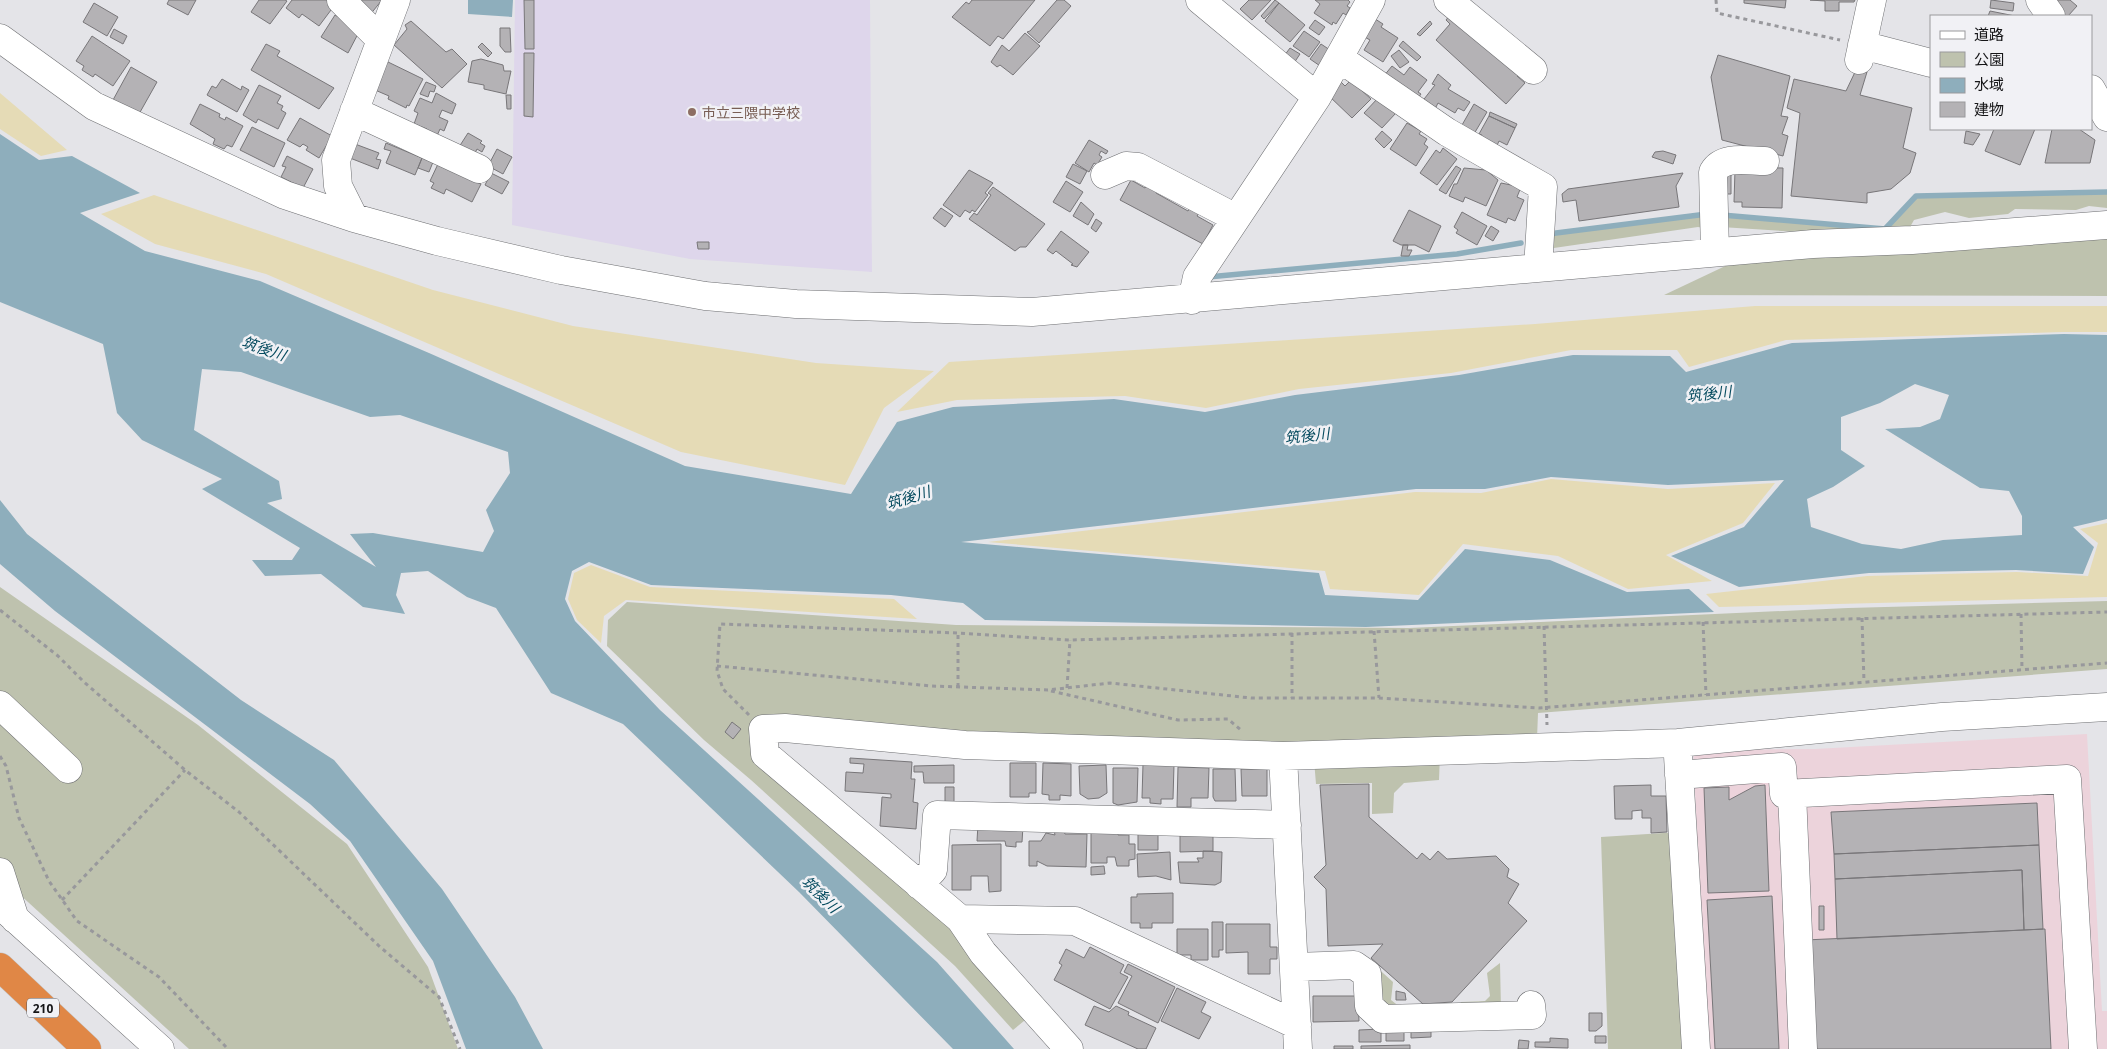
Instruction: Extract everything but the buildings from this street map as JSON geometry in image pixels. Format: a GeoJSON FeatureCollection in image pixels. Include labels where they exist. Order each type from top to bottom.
{"type":"FeatureCollection","features":[{"type":"Feature","properties":{"kind":"highway","name":"210"},"geometry":{"type":"LineString","coordinates":[[0,967],[87,1049]]}},
{"type":"Feature","properties":{"kind":"street"},"geometry":{"type":"LineString","coordinates":[[341,0],[381,40]]}},
{"type":"Feature","properties":{"kind":"street"},"geometry":{"type":"LineString","coordinates":[[354,218],[338,186],[336,160],[396,0]]}},
{"type":"Feature","properties":{"kind":"street"},"geometry":{"type":"LineString","coordinates":[[1200,0],[1317,97]]}},
{"type":"Feature","properties":{"kind":"street"},"geometry":{"type":"LineString","coordinates":[[1192,300],[1197,277],[1317,97],[1371,0]]}},
{"type":"Feature","properties":{"kind":"street"},"geometry":{"type":"LineString","coordinates":[[1448,0],[1533,70]]}},
{"type":"Feature","properties":{"kind":"street"},"geometry":{"type":"LineString","coordinates":[[1872,0],[1861,53],[1930,63]]}},
{"type":"Feature","properties":{"kind":"street"},"geometry":{"type":"LineString","coordinates":[[2040,0],[2050,15]]}},
{"type":"Feature","properties":{"kind":"street"},"geometry":{"type":"LineString","coordinates":[[0,38],[94,106],[285,195],[354,218],[561,270],[714,297],[796,304],[1032,312],[1192,300],[1715,252],[1868,232],[2107,225]]}},
{"type":"Feature","properties":{"kind":"street"},"geometry":{"type":"LineString","coordinates":[[1339,58],[1447,132],[1543,186],[1538,268]]}},
{"type":"Feature","properties":{"kind":"street"},"geometry":{"type":"LineString","coordinates":[[2092,91],[2107,117]]}},
{"type":"Feature","properties":{"kind":"street"},"geometry":{"type":"LineString","coordinates":[[354,111],[479,169]]}},
{"type":"Feature","properties":{"kind":"street"},"geometry":{"type":"LineString","coordinates":[[1715,252],[1713,172],[1717,165],[1726,160],[1765,161]]}},
{"type":"Feature","properties":{"kind":"street"},"geometry":{"type":"LineString","coordinates":[[1105,175],[1126,166],[1138,167],[1236,218]]}},
{"type":"Feature","properties":{"kind":"street"},"geometry":{"type":"LineString","coordinates":[[0,705],[68,769]]}},
{"type":"Feature","properties":{"kind":"street"},"geometry":{"type":"LineString","coordinates":[[1069,1049],[983,953],[960,919],[765,754],[763,729],[785,728],[965,745],[1276,755],[1678,742],[1942,717],[2107,707]]}},
{"type":"Feature","properties":{"kind":"street"},"geometry":{"type":"LineString","coordinates":[[1678,742],[1696,1049]]}},
{"type":"Feature","properties":{"kind":"street"},"geometry":{"type":"LineString","coordinates":[[1276,755],[1287,825],[1298,1037]]}},
{"type":"Feature","properties":{"kind":"street"},"geometry":{"type":"LineString","coordinates":[[1680,775],[1782,767],[1784,794],[2067,779],[2083,1049]]}},
{"type":"Feature","properties":{"kind":"street"},"geometry":{"type":"LineString","coordinates":[[1792,793],[1803,1049]]}},
{"type":"Feature","properties":{"kind":"street"},"geometry":{"type":"LineString","coordinates":[[919,884],[933,870],[937,815],[1287,825]]}},
{"type":"Feature","properties":{"kind":"street"},"geometry":{"type":"LineString","coordinates":[[0,872],[8,912],[160,1049]]}},
{"type":"Feature","properties":{"kind":"street"},"geometry":{"type":"LineString","coordinates":[[960,919],[1075,921],[1298,1037]]}},
{"type":"Feature","properties":{"kind":"street"},"geometry":{"type":"LineString","coordinates":[[1294,967],[1354,965],[1368,974],[1369,1006],[1384,1019],[1532,1015],[1532,1005]]}},
{"type":"Feature","properties":{"kind":"path"},"geometry":{"type":"LineString","coordinates":[[1716,0],[1718,13],[1861,53]]}},
{"type":"Feature","properties":{"kind":"path"},"geometry":{"type":"LineString","coordinates":[[0,610],[58,656],[84,682],[185,770],[239,812],[379,946],[439,997],[460,1049]]}},
{"type":"Feature","properties":{"kind":"path"},"geometry":{"type":"LineString","coordinates":[[763,729],[723,689],[717,666],[720,624],[958,633],[1070,640],[1374,630],[2107,612]]}},
{"type":"Feature","properties":{"kind":"path"},"geometry":{"type":"LineString","coordinates":[[2021,614],[2022,670]]}},
{"type":"Feature","properties":{"kind":"path"},"geometry":{"type":"LineString","coordinates":[[1862,618],[1864,682]]}},
{"type":"Feature","properties":{"kind":"path"},"geometry":{"type":"LineString","coordinates":[[1702,622],[1706,695]]}},
{"type":"Feature","properties":{"kind":"path"},"geometry":{"type":"LineString","coordinates":[[1544,626],[1545,708]]}},
{"type":"Feature","properties":{"kind":"path"},"geometry":{"type":"LineString","coordinates":[[1374,630],[1379,698]]}},
{"type":"Feature","properties":{"kind":"path"},"geometry":{"type":"LineString","coordinates":[[958,633],[958,687]]}},
{"type":"Feature","properties":{"kind":"path"},"geometry":{"type":"LineString","coordinates":[[1292,633],[1292,698]]}},
{"type":"Feature","properties":{"kind":"path"},"geometry":{"type":"LineString","coordinates":[[1067,688],[1070,640]]}},
{"type":"Feature","properties":{"kind":"path"},"geometry":{"type":"LineString","coordinates":[[717,666],[958,687],[1048,690],[1110,683],[1251,698],[1379,698],[1545,708],[2107,663]]}},
{"type":"Feature","properties":{"kind":"path"},"geometry":{"type":"LineString","coordinates":[[1048,690],[1178,720],[1228,719],[1276,755]]}},
{"type":"Feature","properties":{"kind":"path"},"geometry":{"type":"LineString","coordinates":[[0,756],[6,766],[19,818],[49,881],[77,921],[158,977],[228,1049]]}},
{"type":"Feature","properties":{"kind":"path"},"geometry":{"type":"LineString","coordinates":[[62,900],[185,770]]}},
{"type":"Feature","properties":{"kind":"shaded area","name":"市立三隈中学校"},"geometry":{"type":"Polygon","coordinates":[[[515,0],[870,0],[872,272],[690,259],[512,225],[515,0]]]}},
{"type":"Feature","properties":{"kind":"shaded area"},"geometry":{"type":"Polygon","coordinates":[[[2087,734],[2102,1011],[2107,1011],[2107,1049],[1707,1049],[1693,750],[1815,749],[2087,734]]]}},
{"type":"Feature","properties":{"kind":"green space"},"geometry":{"type":"Polygon","coordinates":[[[2107,194],[2107,208],[2089,206],[2076,210],[2015,209],[2008,214],[1969,218],[1945,212],[1914,220],[1906,234],[1887,230],[1917,197],[2107,194]]]}},
{"type":"Feature","properties":{"kind":"green space"},"geometry":{"type":"Polygon","coordinates":[[[1701,215],[1709,229],[1698,227],[1547,249],[1546,236],[1701,215]]]}},
{"type":"Feature","properties":{"kind":"green space"},"geometry":{"type":"Polygon","coordinates":[[[1721,217],[1859,228],[1859,236],[1721,227],[1721,217]]]}},
{"type":"Feature","properties":{"kind":"green space"},"geometry":{"type":"Polygon","coordinates":[[[2107,233],[2107,296],[1664,295],[1738,260],[2107,233]]]}},
{"type":"Feature","properties":{"kind":"green space"},"geometry":{"type":"Polygon","coordinates":[[[0,587],[198,725],[347,844],[428,967],[458,1049],[189,1049],[17,892],[0,862],[0,587]]]}},
{"type":"Feature","properties":{"kind":"green space"},"geometry":{"type":"Polygon","coordinates":[[[2107,601],[2107,669],[1538,713],[1537,739],[1297,743],[968,737],[763,717],[756,754],[958,929],[1030,1016],[1013,1030],[955,966],[751,780],[704,740],[607,646],[608,620],[627,602],[956,625],[1409,628],[1848,608],[2107,601]]]}},
{"type":"Feature","properties":{"kind":"green space"},"geometry":{"type":"Polygon","coordinates":[[[1440,754],[1439,780],[1404,783],[1394,793],[1393,813],[1372,814],[1372,783],[1316,784],[1314,760],[1440,754]]]}},
{"type":"Feature","properties":{"kind":"green space"},"geometry":{"type":"Polygon","coordinates":[[[1679,832],[1693,1049],[1608,1049],[1601,837],[1679,832]]]}},
{"type":"Feature","properties":{"kind":"green space"},"geometry":{"type":"Polygon","coordinates":[[[1500,963],[1501,1009],[1457,1010],[1461,1002],[1485,1001],[1490,996],[1487,973],[1500,963]]]}},
{"type":"Feature","properties":{"kind":"green space"},"geometry":{"type":"Polygon","coordinates":[[[1373,964],[1393,982],[1391,1000],[1400,1007],[1388,1013],[1374,1000],[1373,964]]]}},
{"type":"Feature","properties":{"kind":"sand"},"geometry":{"type":"Polygon","coordinates":[[[0,93],[67,150],[41,156],[0,129],[0,93]]]}},
{"type":"Feature","properties":{"kind":"sand"},"geometry":{"type":"Polygon","coordinates":[[[154,195],[433,290],[573,326],[816,363],[934,371],[884,408],[845,485],[681,452],[266,274],[155,244],[101,214],[154,195]]]}},
{"type":"Feature","properties":{"kind":"sand"},"geometry":{"type":"Polygon","coordinates":[[[1755,306],[2107,306],[2107,332],[1786,340],[1689,367],[1677,350],[1571,350],[1451,373],[1299,389],[1206,408],[1125,396],[957,400],[897,412],[949,362],[1535,324],[1755,306]]]}},
{"type":"Feature","properties":{"kind":"sand"},"geometry":{"type":"Polygon","coordinates":[[[1551,479],[1668,489],[1775,483],[1743,523],[1666,555],[1712,581],[1628,589],[1558,556],[1463,544],[1419,595],[1330,589],[1325,571],[988,542],[1415,492],[1481,493],[1551,479]]]}},
{"type":"Feature","properties":{"kind":"sand"},"geometry":{"type":"Polygon","coordinates":[[[2107,523],[2107,597],[1719,607],[1706,594],[1867,576],[2017,572],[2088,576],[2098,543],[2080,529],[2107,523]]]}},
{"type":"Feature","properties":{"kind":"sand"},"geometry":{"type":"Polygon","coordinates":[[[591,565],[650,587],[894,599],[917,619],[626,600],[604,616],[601,643],[577,620],[568,599],[574,573],[591,565]]]}},
{"type":"Feature","properties":{"kind":"water"},"geometry":{"type":"Polygon","coordinates":[[[468,0],[513,0],[512,17],[468,14],[468,0]]]}},
{"type":"Feature","properties":{"kind":"water","name":"筑後川"},"geometry":{"type":"Polygon","coordinates":[[[0,134],[39,160],[72,156],[140,193],[80,213],[145,251],[260,281],[685,466],[851,494],[897,422],[953,407],[1114,399],[1205,412],[1295,395],[1459,375],[1573,355],[1670,356],[1686,372],[1792,343],[2064,334],[2107,335],[2107,519],[2073,527],[2094,547],[2083,574],[2016,570],[1869,573],[1739,587],[1671,556],[1744,527],[1784,480],[1668,485],[1551,477],[1485,489],[1416,489],[961,542],[1319,573],[1325,595],[1418,600],[1465,549],[1550,560],[1627,592],[1689,589],[1714,612],[1366,627],[985,620],[963,603],[891,595],[651,585],[589,562],[572,571],[565,599],[575,621],[660,710],[937,962],[1014,1049],[953,1049],[799,892],[623,724],[551,693],[496,608],[467,597],[428,571],[401,573],[396,595],[405,614],[363,607],[321,574],[265,576],[252,560],[292,560],[300,548],[202,489],[222,479],[142,440],[117,413],[103,344],[0,302],[0,134]],[[202,369],[194,430],[279,481],[282,499],[267,503],[376,567],[350,534],[373,533],[483,552],[494,531],[486,510],[510,473],[508,452],[400,415],[370,417],[241,372],[202,369]],[[1915,384],[1880,403],[1841,417],[1841,450],[1865,466],[1833,487],[1807,499],[1811,527],[1862,544],[1901,549],[1943,540],[2022,535],[2022,516],[2009,491],[1980,488],[1885,429],[1920,427],[1940,419],[1949,395],[1915,384]]]}},
{"type":"Feature","properties":{"kind":"water"},"geometry":{"type":"Polygon","coordinates":[[[0,500],[27,534],[241,700],[334,760],[442,889],[515,997],[543,1049],[466,1049],[433,961],[350,841],[310,804],[55,611],[0,564],[0,500]]]}},
{"type":"Feature","properties":{"kind":"waterway"},"geometry":{"type":"LineString","coordinates":[[1722,215],[1885,229],[1916,196],[2107,192]]}},
{"type":"Feature","properties":{"kind":"waterway"},"geometry":{"type":"LineString","coordinates":[[1548,234],[1707,214]]}},
{"type":"Feature","properties":{"kind":"waterway"},"geometry":{"type":"LineString","coordinates":[[1208,277],[1457,254],[1521,243]]}},
{"type":"Feature","properties":{"kind":"place","name":"市立三隈中学校"},"geometry":{"type":"Point","coordinates":[692,112]}}]}
